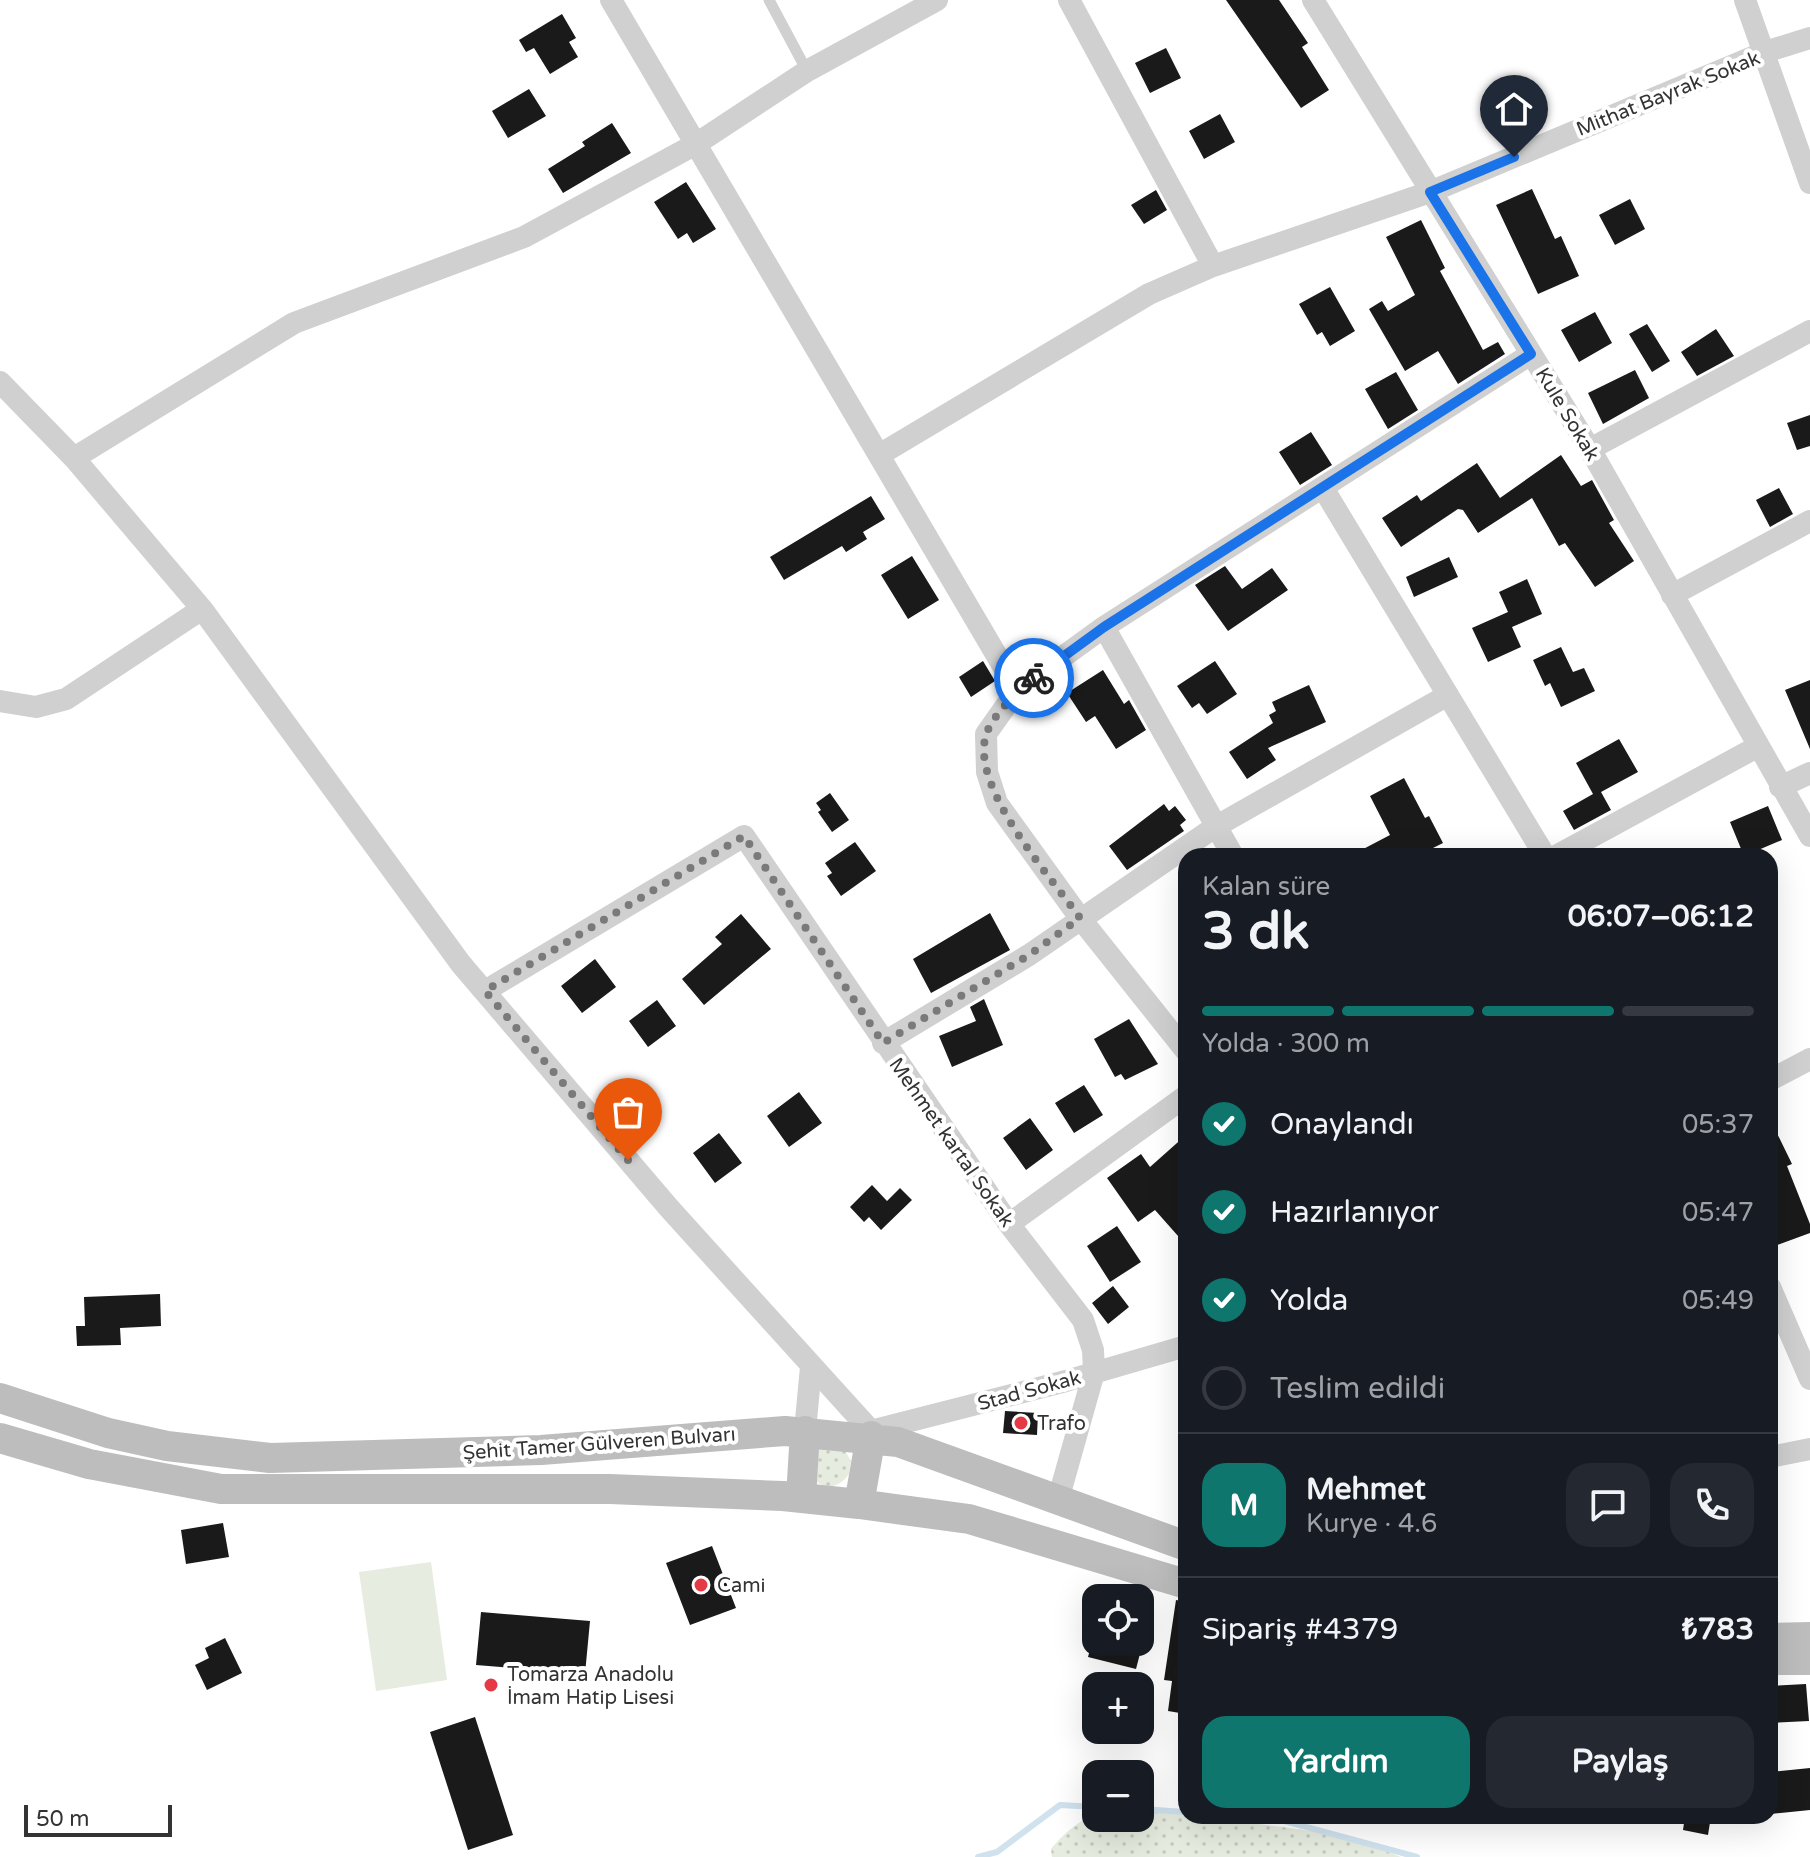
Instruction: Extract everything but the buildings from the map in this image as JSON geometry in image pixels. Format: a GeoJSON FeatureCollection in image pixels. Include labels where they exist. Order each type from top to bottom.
{"type":"FeatureCollection","features":[{"type":"Feature","properties":{"kind":"main road","name":"Şehit Tamer Gülveren Bulvarı"},"geometry":{"type":"LineString","coordinates":[[0,1398],[108,1433],[167,1446],[270,1458],[541,1450],[805,1431],[871,1434],[1178,1543]]}},
{"type":"Feature","properties":{"kind":"main road"},"geometry":{"type":"LineString","coordinates":[[801,1498],[805,1431]]}},
{"type":"Feature","properties":{"kind":"main road"},"geometry":{"type":"LineString","coordinates":[[859,1504],[871,1434]]}},
{"type":"Feature","properties":{"kind":"main road","name":"Şehit Tamer Gülveren Bulvarı"},"geometry":{"type":"LineString","coordinates":[[0,1438],[89,1464],[221,1489],[610,1489],[801,1498],[859,1504],[969,1519],[1178,1582]]}},
{"type":"Feature","properties":{"kind":"main road"},"geometry":{"type":"LineString","coordinates":[[1778,1638],[1810,1637]]}},
{"type":"Feature","properties":{"kind":"main road"},"geometry":{"type":"LineString","coordinates":[[1778,1660],[1810,1660]]}},
{"type":"Feature","properties":{"kind":"street"},"geometry":{"type":"LineString","coordinates":[[611,0],[1017,690]]}},
{"type":"Feature","properties":{"kind":"street"},"geometry":{"type":"LineString","coordinates":[[74,458],[294,323],[524,237],[696,144],[807,71],[937,0]]}},
{"type":"Feature","properties":{"kind":"street"},"geometry":{"type":"LineString","coordinates":[[1069,0],[1213,266]]}},
{"type":"Feature","properties":{"kind":"street","name":"Kule Sokak"},"geometry":{"type":"LineString","coordinates":[[1313,0],[1590,449],[1810,836]]}},
{"type":"Feature","properties":{"kind":"street"},"geometry":{"type":"LineString","coordinates":[[1745,0],[1810,183]]}},
{"type":"Feature","properties":{"kind":"street","name":"Mithat Bayrak Sokak"},"geometry":{"type":"LineString","coordinates":[[879,455],[1149,294],[1213,266],[1430,192],[1765,52],[1810,38]]}},
{"type":"Feature","properties":{"kind":"street"},"geometry":{"type":"LineString","coordinates":[[1590,449],[1810,331]]}},
{"type":"Feature","properties":{"kind":"street"},"geometry":{"type":"LineString","coordinates":[[1178,1041],[1080,918],[997,803],[987,772],[986,734],[1017,690],[1104,627],[1531,354]]}},
{"type":"Feature","properties":{"kind":"street"},"geometry":{"type":"LineString","coordinates":[[0,382],[74,458],[202,609],[485,991],[669,1208],[871,1434]]}},
{"type":"Feature","properties":{"kind":"street"},"geometry":{"type":"LineString","coordinates":[[1323,488],[1540,848]]}},
{"type":"Feature","properties":{"kind":"street"},"geometry":{"type":"LineString","coordinates":[[1672,595],[1810,521]]}},
{"type":"Feature","properties":{"kind":"street"},"geometry":{"type":"LineString","coordinates":[[0,701],[36,707],[66,699],[202,609]]}},
{"type":"Feature","properties":{"kind":"street"},"geometry":{"type":"LineString","coordinates":[[1104,627],[1228,848]]}},
{"type":"Feature","properties":{"kind":"street"},"geometry":{"type":"LineString","coordinates":[[1184,848],[1215,827],[1448,695]]}},
{"type":"Feature","properties":{"kind":"street"},"geometry":{"type":"LineString","coordinates":[[1571,848],[1757,747]]}},
{"type":"Feature","properties":{"kind":"street"},"geometry":{"type":"LineString","coordinates":[[1780,787],[1810,773]]}},
{"type":"Feature","properties":{"kind":"street","name":"Mehmet kartal Sokak"},"geometry":{"type":"LineString","coordinates":[[485,991],[744,836],[1009,1224],[1083,1320],[1093,1350],[1094,1372]]}},
{"type":"Feature","properties":{"kind":"street"},"geometry":{"type":"LineString","coordinates":[[883,1043],[1029,955],[1178,852]]}},
{"type":"Feature","properties":{"kind":"street"},"geometry":{"type":"LineString","coordinates":[[1778,1076],[1810,1059]]}},
{"type":"Feature","properties":{"kind":"street"},"geometry":{"type":"LineString","coordinates":[[1009,1224],[1178,1102]]}},
{"type":"Feature","properties":{"kind":"street"},"geometry":{"type":"LineString","coordinates":[[1778,1305],[1810,1379]]}},
{"type":"Feature","properties":{"kind":"street","name":"Stad Sokak"},"geometry":{"type":"LineString","coordinates":[[871,1434],[1178,1348]]}},
{"type":"Feature","properties":{"kind":"street"},"geometry":{"type":"LineString","coordinates":[[805,1431],[811,1367]]}},
{"type":"Feature","properties":{"kind":"street"},"geometry":{"type":"LineString","coordinates":[[1058,1500],[1094,1372]]}},
{"type":"Feature","properties":{"kind":"street"},"geometry":{"type":"LineString","coordinates":[[1778,1455],[1810,1449]]}},
{"type":"Feature","properties":{"kind":"lane"},"geometry":{"type":"LineString","coordinates":[[769,0],[807,71]]}},
{"type":"Feature","properties":{"kind":"shaded area"},"geometry":{"type":"Polygon","coordinates":[[[819,1446],[844,1449],[851,1461],[849,1474],[842,1482],[825,1486],[815,1481],[819,1446]]]}},
{"type":"Feature","properties":{"kind":"shaded area"},"geometry":{"type":"Polygon","coordinates":[[[431,1562],[447,1680],[376,1691],[359,1572],[431,1562]]]}},
{"type":"Feature","properties":{"kind":"shaded area"},"geometry":{"type":"Polygon","coordinates":[[[1154,1810],[1178,1813],[1178,1824],[1259,1824],[1348,1836],[1401,1857],[1052,1857],[1051,1849],[1082,1822],[1082,1832],[1154,1832],[1154,1810]]]}},
{"type":"Feature","properties":{"kind":"waterway"},"geometry":{"type":"LineString","coordinates":[[978,1857],[997,1852],[1060,1805],[1082,1806]]}},
{"type":"Feature","properties":{"kind":"waterway"},"geometry":{"type":"LineString","coordinates":[[1154,1810],[1178,1811]]}},
{"type":"Feature","properties":{"kind":"waterway"},"geometry":{"type":"LineString","coordinates":[[1295,1824],[1417,1857]]}},
{"type":"Feature","properties":{"kind":"way so far"},"geometry":{"type":"LineString","coordinates":[[628,1160],[485,991],[744,836],[883,1043],[1029,955],[1080,918],[997,803],[987,772],[986,734],[1017,690],[1034,678]]}},
{"type":"Feature","properties":{"kind":"place","name":"Trafo"},"geometry":{"type":"Point","coordinates":[1021,1423]}},
{"type":"Feature","properties":{"kind":"place","name":"Cami"},"geometry":{"type":"Point","coordinates":[701,1585]}},
{"type":"Feature","properties":{"kind":"place","name":"Tomarza Anadolu İmam Hatip Lisesi"},"geometry":{"type":"Point","coordinates":[491,1685]}},
{"type":"Feature","properties":{"kind":"route"},"geometry":{"type":"LineString","coordinates":[[1034,678],[1104,627],[1531,354],[1430,192],[1514,157]]}}]}
